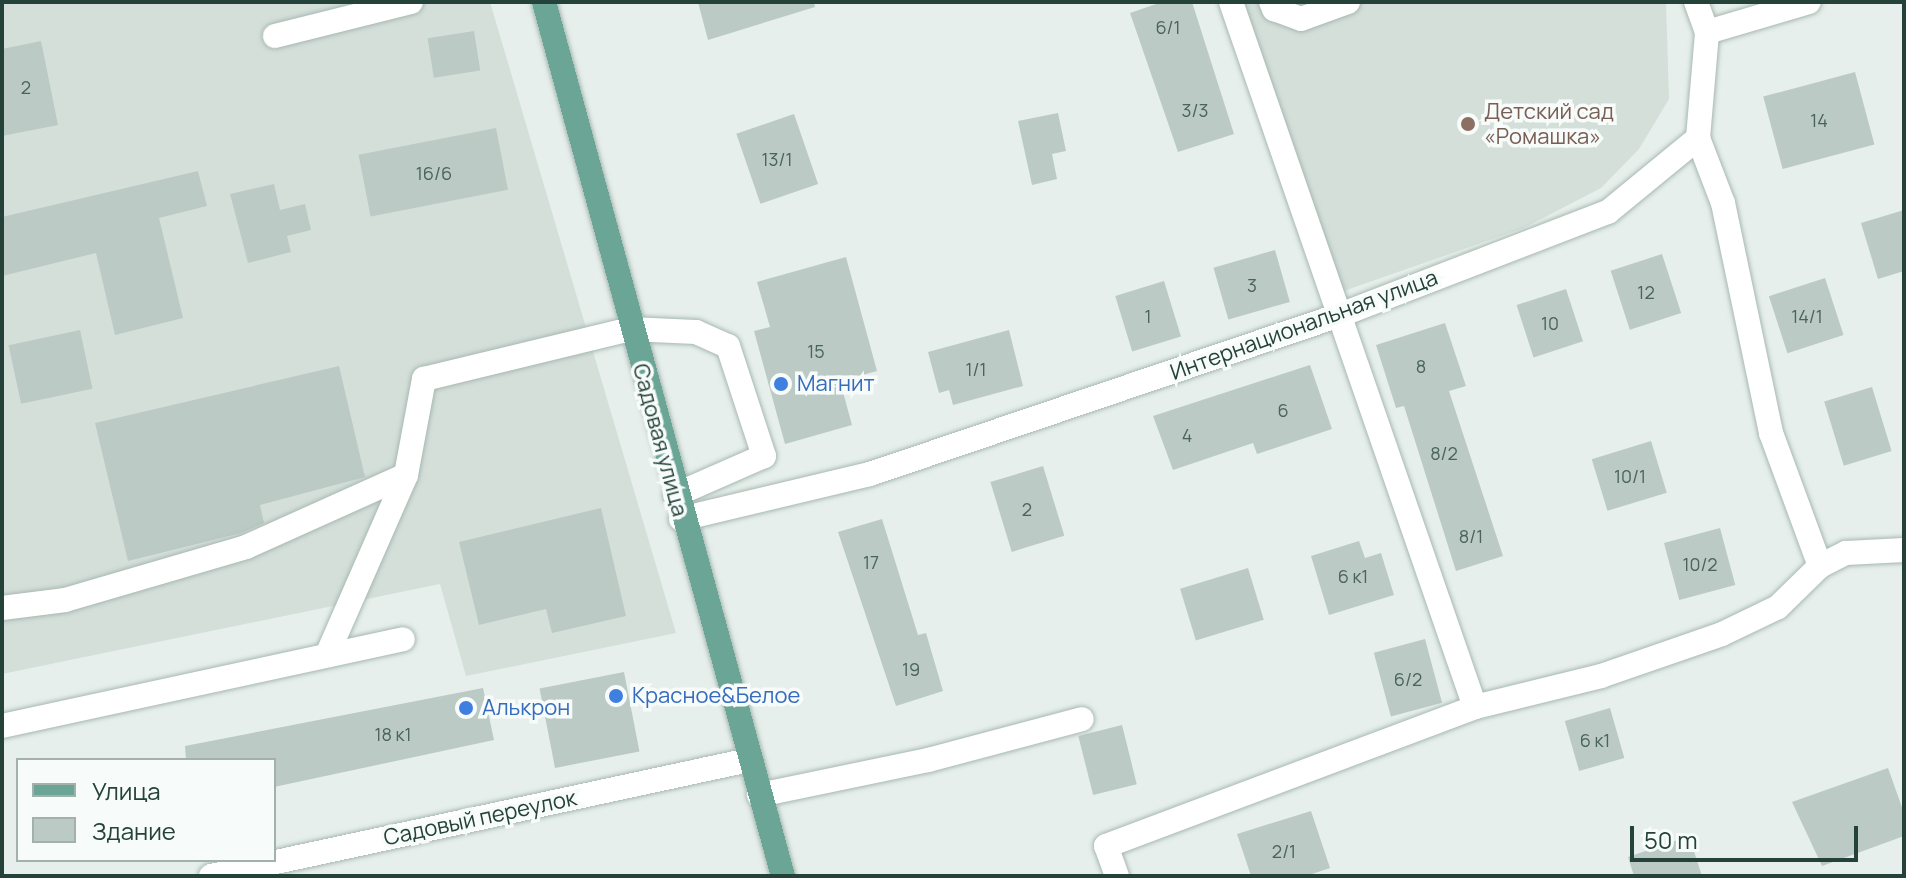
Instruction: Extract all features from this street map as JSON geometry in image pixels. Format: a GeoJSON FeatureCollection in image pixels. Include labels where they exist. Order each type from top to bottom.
{"type":"FeatureCollection","features":[{"type":"Feature","properties":{"kind":"main road","name":"Садовая улица"},"geometry":{"type":"LineString","coordinates":[[544,2],[681,519],[783,876]]}},
{"type":"Feature","properties":{"kind":"street"},"geometry":{"type":"LineString","coordinates":[[275,36],[411,2]]}},
{"type":"Feature","properties":{"kind":"street"},"geometry":{"type":"LineString","coordinates":[[1231,2],[1343,314],[1475,707]]}},
{"type":"Feature","properties":{"kind":"street"},"geometry":{"type":"LineString","coordinates":[[1271,2],[1274,9],[1301,19],[1348,2]]}},
{"type":"Feature","properties":{"kind":"street"},"geometry":{"type":"LineString","coordinates":[[1696,2],[1707,32],[1698,138],[1723,203],[1771,433],[1820,566]]}},
{"type":"Feature","properties":{"kind":"street"},"geometry":{"type":"LineString","coordinates":[[1707,32],[1809,2]]}},
{"type":"Feature","properties":{"kind":"street","name":"Интернациональная улица"},"geometry":{"type":"LineString","coordinates":[[681,519],[870,474],[1343,314],[1608,212],[1698,138]]}},
{"type":"Feature","properties":{"kind":"street"},"geometry":{"type":"LineString","coordinates":[[327,655],[406,475],[424,379],[630,329],[696,332],[728,346],[764,456],[675,495]]}},
{"type":"Feature","properties":{"kind":"street"},"geometry":{"type":"LineString","coordinates":[[2,608],[65,600],[246,547],[406,475]]}},
{"type":"Feature","properties":{"kind":"street"},"geometry":{"type":"LineString","coordinates":[[1117,876],[1106,846],[1475,707],[1601,676],[1722,634],[1778,607],[1820,566],[1846,553],[1904,550]]}},
{"type":"Feature","properties":{"kind":"street"},"geometry":{"type":"LineString","coordinates":[[2,726],[403,639]]}},
{"type":"Feature","properties":{"kind":"street"},"geometry":{"type":"LineString","coordinates":[[759,795],[928,760],[1082,719]]}},
{"type":"Feature","properties":{"kind":"street","name":"Садовый переулок"},"geometry":{"type":"LineString","coordinates":[[276,862],[749,760]]}},
{"type":"Feature","properties":{"kind":"street","name":"Садовый переулок"},"geometry":{"type":"LineString","coordinates":[[211,876],[276,862]]}},
{"type":"Feature","properties":{"kind":"shaded area"},"geometry":{"type":"Polygon","coordinates":[[[2,2],[490,2],[676,633],[466,676],[440,584],[2,674],[2,2]]]}},
{"type":"Feature","properties":{"kind":"shaded area","name":"Детский сад «Ромашка»"},"geometry":{"type":"Polygon","coordinates":[[[1241,2],[1666,2],[1669,99],[1639,149],[1601,188],[1524,228],[1341,292],[1241,2]]]}},
{"type":"Feature","properties":{"kind":"building"},"geometry":{"type":"Polygon","coordinates":[[[698,2],[814,2],[815,7],[708,40],[698,2]]]}},
{"type":"Feature","properties":{"kind":"building"},"geometry":{"type":"Polygon","coordinates":[[[1162,2],[1192,2],[1234,134],[1178,152],[1130,13],[1162,2]]]}},
{"type":"Feature","properties":{"kind":"building"},"geometry":{"type":"Polygon","coordinates":[[[474,31],[480,71],[434,78],[428,38],[474,31]]]}},
{"type":"Feature","properties":{"kind":"building"},"geometry":{"type":"Polygon","coordinates":[[[41,41],[58,125],[2,136],[2,49],[41,41]]]}},
{"type":"Feature","properties":{"kind":"building"},"geometry":{"type":"Polygon","coordinates":[[[1855,72],[1874,144],[1783,169],[1763,97],[1855,72]]]}},
{"type":"Feature","properties":{"kind":"building"},"geometry":{"type":"Polygon","coordinates":[[[1058,113],[1066,151],[1052,154],[1057,179],[1032,185],[1018,121],[1058,113]]]}},
{"type":"Feature","properties":{"kind":"building"},"geometry":{"type":"Polygon","coordinates":[[[794,114],[818,184],[760,204],[736,134],[794,114]]]}},
{"type":"Feature","properties":{"kind":"building"},"geometry":{"type":"Polygon","coordinates":[[[496,128],[508,190],[371,217],[359,155],[496,128]]]}},
{"type":"Feature","properties":{"kind":"building"},"geometry":{"type":"Polygon","coordinates":[[[198,171],[207,206],[159,218],[183,318],[115,335],[96,253],[2,276],[2,217],[198,171]]]}},
{"type":"Feature","properties":{"kind":"building"},"geometry":{"type":"Polygon","coordinates":[[[274,184],[280,210],[305,204],[311,230],[287,236],[291,252],[248,263],[230,194],[274,184]]]}},
{"type":"Feature","properties":{"kind":"building"},"geometry":{"type":"Polygon","coordinates":[[[1904,210],[1904,271],[1878,279],[1861,223],[1904,210]]]}},
{"type":"Feature","properties":{"kind":"building"},"geometry":{"type":"Polygon","coordinates":[[[1275,250],[1290,302],[1228,320],[1213,268],[1275,250]]]}},
{"type":"Feature","properties":{"kind":"building"},"geometry":{"type":"Polygon","coordinates":[[[1662,254],[1681,313],[1630,330],[1611,271],[1662,254]]]}},
{"type":"Feature","properties":{"kind":"building"},"geometry":{"type":"Polygon","coordinates":[[[846,257],[877,371],[840,381],[852,425],[785,444],[754,331],[770,327],[757,282],[846,257]]]}},
{"type":"Feature","properties":{"kind":"building"},"geometry":{"type":"Polygon","coordinates":[[[1825,278],[1844,335],[1787,353],[1769,296],[1825,278]]]}},
{"type":"Feature","properties":{"kind":"building"},"geometry":{"type":"Polygon","coordinates":[[[1164,281],[1181,336],[1132,351],[1115,296],[1164,281]]]}},
{"type":"Feature","properties":{"kind":"building"},"geometry":{"type":"Polygon","coordinates":[[[1566,289],[1583,341],[1534,357],[1517,305],[1566,289]]]}},
{"type":"Feature","properties":{"kind":"building"},"geometry":{"type":"Polygon","coordinates":[[[1445,323],[1466,386],[1449,391],[1503,556],[1456,571],[1404,406],[1396,408],[1376,345],[1445,323]]]}},
{"type":"Feature","properties":{"kind":"building"},"geometry":{"type":"Polygon","coordinates":[[[80,330],[92,389],[21,404],[9,345],[80,330]]]}},
{"type":"Feature","properties":{"kind":"building"},"geometry":{"type":"Polygon","coordinates":[[[1009,330],[1023,386],[953,405],[949,390],[939,393],[928,352],[1009,330]]]}},
{"type":"Feature","properties":{"kind":"building"},"geometry":{"type":"Polygon","coordinates":[[[1310,365],[1332,429],[1257,454],[1253,443],[1173,470],[1153,416],[1310,365]]]}},
{"type":"Feature","properties":{"kind":"building"},"geometry":{"type":"Polygon","coordinates":[[[339,366],[365,477],[260,505],[264,523],[241,533],[128,561],[95,423],[339,366]]]}},
{"type":"Feature","properties":{"kind":"building"},"geometry":{"type":"Polygon","coordinates":[[[1872,387],[1892,451],[1844,466],[1824,402],[1872,387]]]}},
{"type":"Feature","properties":{"kind":"building"},"geometry":{"type":"Polygon","coordinates":[[[1651,441],[1667,493],[1607,511],[1592,459],[1651,441]]]}},
{"type":"Feature","properties":{"kind":"building"},"geometry":{"type":"Polygon","coordinates":[[[1043,466],[1064,536],[1012,552],[990,482],[1043,466]]]}},
{"type":"Feature","properties":{"kind":"building"},"geometry":{"type":"Polygon","coordinates":[[[601,508],[626,616],[552,633],[546,609],[479,625],[459,542],[601,508]]]}},
{"type":"Feature","properties":{"kind":"building"},"geometry":{"type":"Polygon","coordinates":[[[882,519],[918,635],[926,633],[943,691],[896,706],[838,532],[882,519]]]}},
{"type":"Feature","properties":{"kind":"building"},"geometry":{"type":"Polygon","coordinates":[[[1720,528],[1735,585],[1679,600],[1664,543],[1720,528]]]}},
{"type":"Feature","properties":{"kind":"building"},"geometry":{"type":"Polygon","coordinates":[[[1359,541],[1365,558],[1381,553],[1394,595],[1329,615],[1311,556],[1359,541]]]}},
{"type":"Feature","properties":{"kind":"building"},"geometry":{"type":"Polygon","coordinates":[[[1248,568],[1264,620],[1196,640],[1180,589],[1248,568]]]}},
{"type":"Feature","properties":{"kind":"building"},"geometry":{"type":"Polygon","coordinates":[[[1425,639],[1442,703],[1391,716],[1374,653],[1425,639]]]}},
{"type":"Feature","properties":{"kind":"building"},"geometry":{"type":"Polygon","coordinates":[[[624,672],[639,752],[555,768],[540,688],[624,672]]]}},
{"type":"Feature","properties":{"kind":"building"},"geometry":{"type":"Polygon","coordinates":[[[483,688],[494,740],[276,787],[276,758],[186,758],[185,746],[483,688]]]}},
{"type":"Feature","properties":{"kind":"building"},"geometry":{"type":"Polygon","coordinates":[[[1610,708],[1624,758],[1579,771],[1565,721],[1610,708]]]}},
{"type":"Feature","properties":{"kind":"building"},"geometry":{"type":"Polygon","coordinates":[[[1122,725],[1137,784],[1093,795],[1078,736],[1122,725]]]}},
{"type":"Feature","properties":{"kind":"building"},"geometry":{"type":"Polygon","coordinates":[[[1888,768],[1904,813],[1904,836],[1822,866],[1792,802],[1888,768]]]}},
{"type":"Feature","properties":{"kind":"building"},"geometry":{"type":"Polygon","coordinates":[[[1311,811],[1330,868],[1306,876],[1251,876],[1237,834],[1311,811]]]}},
{"type":"Feature","properties":{"kind":"building"},"geometry":{"type":"Polygon","coordinates":[[[1689,836],[1702,876],[1634,876],[1628,857],[1689,836]]]}},
{"type":"Feature","properties":{"kind":"place","name":"Детский сад «Ромашка»"},"geometry":{"type":"Point","coordinates":[1468,124]}},
{"type":"Feature","properties":{"kind":"place","name":"Магнит"},"geometry":{"type":"Point","coordinates":[781,384]}},
{"type":"Feature","properties":{"kind":"place","name":"Красное&Белое"},"geometry":{"type":"Point","coordinates":[616,696]}},
{"type":"Feature","properties":{"kind":"place","name":"Алькрон"},"geometry":{"type":"Point","coordinates":[466,708]}}]}
